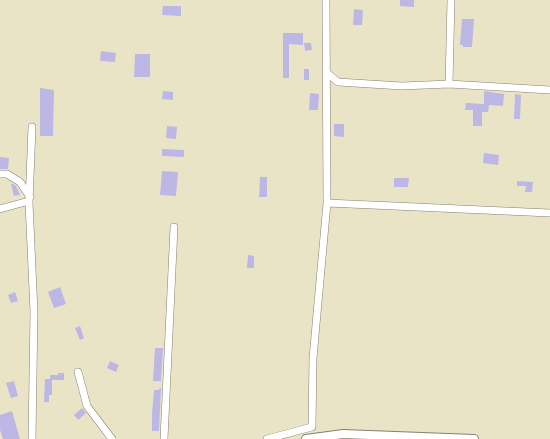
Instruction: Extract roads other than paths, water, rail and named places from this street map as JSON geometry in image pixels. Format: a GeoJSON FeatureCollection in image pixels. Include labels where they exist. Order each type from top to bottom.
{"type":"FeatureCollection","features":[{"type":"Feature","properties":{"kind":"street"},"geometry":{"type":"LineString","coordinates":[[267,439],[312,427],[313,358],[328,203],[326,0]]}},
{"type":"Feature","properties":{"kind":"street"},"geometry":{"type":"LineString","coordinates":[[449,84],[451,0]]}},
{"type":"Feature","properties":{"kind":"street"},"geometry":{"type":"LineString","coordinates":[[327,73],[338,82],[402,86],[449,84],[550,90]]}},
{"type":"Feature","properties":{"kind":"street"},"geometry":{"type":"LineString","coordinates":[[32,127],[30,199],[34,312],[32,439]]}},
{"type":"Feature","properties":{"kind":"street"},"geometry":{"type":"LineString","coordinates":[[0,174],[7,174],[20,182],[30,199]]}},
{"type":"Feature","properties":{"kind":"street"},"geometry":{"type":"LineString","coordinates":[[0,209],[30,199]]}},
{"type":"Feature","properties":{"kind":"street"},"geometry":{"type":"LineString","coordinates":[[328,203],[550,213]]}},
{"type":"Feature","properties":{"kind":"street"},"geometry":{"type":"LineString","coordinates":[[164,439],[174,227]]}},
{"type":"Feature","properties":{"kind":"street"},"geometry":{"type":"LineString","coordinates":[[78,372],[86,406],[112,439]]}},
{"type":"Feature","properties":{"kind":"street"},"geometry":{"type":"LineString","coordinates":[[306,439],[343,434],[474,439]]}}]}
